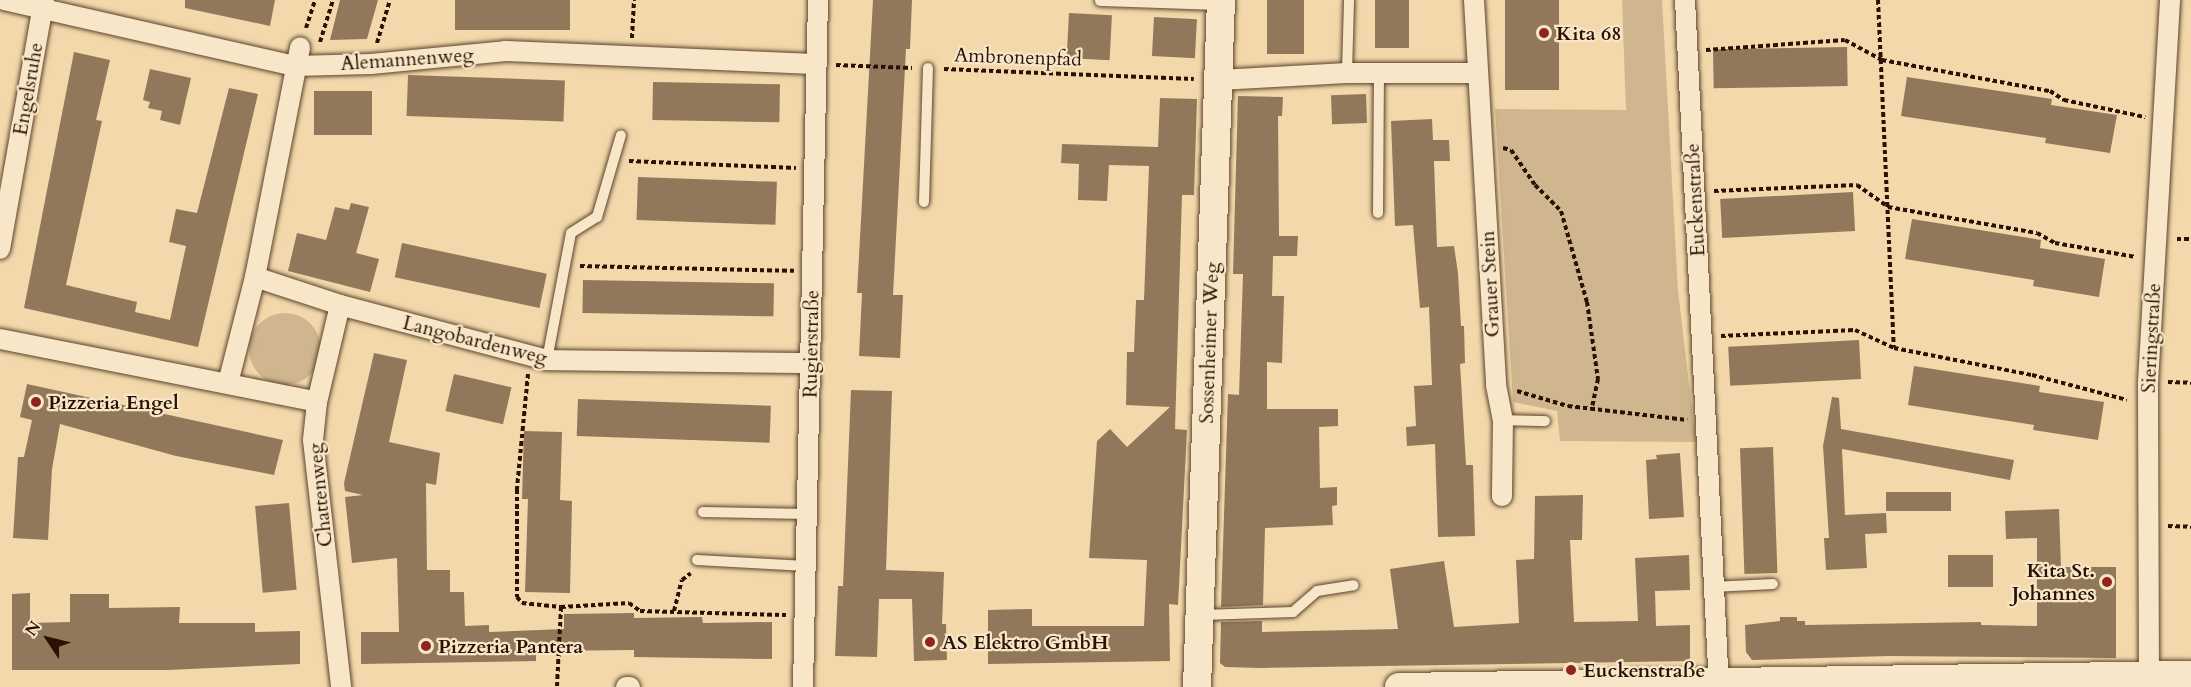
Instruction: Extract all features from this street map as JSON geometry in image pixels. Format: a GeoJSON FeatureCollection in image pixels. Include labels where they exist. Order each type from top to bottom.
{"type":"FeatureCollection","features":[{"type":"Feature","properties":{"kind":"main road","name":"Sossenheimer Weg"},"geometry":{"type":"LineString","coordinates":[[1197,687],[1221,3]]}},
{"type":"Feature","properties":{"kind":"main road"},"geometry":{"type":"LineString","coordinates":[[1399,687],[1991,683],[2170,679]]}},
{"type":"Feature","properties":{"kind":"street","name":"Alemannenweg"},"geometry":{"type":"LineString","coordinates":[[4,0],[43,4],[298,57],[371,64],[505,51],[816,64]]}},
{"type":"Feature","properties":{"kind":"street","name":"Rugierstraße"},"geometry":{"type":"LineString","coordinates":[[803,687],[818,0]]}},
{"type":"Feature","properties":{"kind":"street","name":"Grauer Stein"},"geometry":{"type":"LineString","coordinates":[[1474,0],[1475,73],[1482,143],[1496,385],[1503,420],[1502,496]]}},
{"type":"Feature","properties":{"kind":"street","name":"Euckenstraße"},"geometry":{"type":"LineString","coordinates":[[1685,0],[1702,337],[1703,421],[1719,685]]}},
{"type":"Feature","properties":{"kind":"street","name":"Sieringstraße"},"geometry":{"type":"LineString","coordinates":[[2170,0],[2148,405],[2170,679]]}},
{"type":"Feature","properties":{"kind":"street","name":"Engelsruhe"},"geometry":{"type":"LineString","coordinates":[[0,249],[43,4]]}},
{"type":"Feature","properties":{"kind":"street"},"geometry":{"type":"LineString","coordinates":[[228,382],[255,276],[298,57]]}},
{"type":"Feature","properties":{"kind":"street"},"geometry":{"type":"LineString","coordinates":[[1219,80],[1379,73],[1475,73]]}},
{"type":"Feature","properties":{"kind":"street","name":"Langobardenweg"},"geometry":{"type":"LineString","coordinates":[[255,276],[340,305],[538,358],[810,363]]}},
{"type":"Feature","properties":{"kind":"street","name":"Chattenweg"},"geometry":{"type":"LineString","coordinates":[[340,305],[317,402],[313,440],[341,687]]}},
{"type":"Feature","properties":{"kind":"street"},"geometry":{"type":"LineString","coordinates":[[0,339],[228,382],[317,402]]}},
{"type":"Feature","properties":{"kind":"lane"},"geometry":{"type":"LineString","coordinates":[[1347,74],[1349,0]]}},
{"type":"Feature","properties":{"kind":"lane"},"geometry":{"type":"LineString","coordinates":[[1100,1],[1221,3]]}},
{"type":"Feature","properties":{"kind":"lane"},"geometry":{"type":"LineString","coordinates":[[924,202],[928,68]]}},
{"type":"Feature","properties":{"kind":"lane"},"geometry":{"type":"LineString","coordinates":[[1378,213],[1379,73]]}},
{"type":"Feature","properties":{"kind":"lane"},"geometry":{"type":"LineString","coordinates":[[538,358],[571,233],[597,217],[621,135]]}},
{"type":"Feature","properties":{"kind":"lane"},"geometry":{"type":"LineString","coordinates":[[1503,420],[1545,422]]}},
{"type":"Feature","properties":{"kind":"lane"},"geometry":{"type":"LineString","coordinates":[[703,512],[807,514]]}},
{"type":"Feature","properties":{"kind":"lane"},"geometry":{"type":"LineString","coordinates":[[701,560],[806,566]]}},
{"type":"Feature","properties":{"kind":"lane"},"geometry":{"type":"LineString","coordinates":[[1712,587],[1773,584]]}},
{"type":"Feature","properties":{"kind":"lane"},"geometry":{"type":"LineString","coordinates":[[1198,615],[1293,612],[1317,591],[1354,585]]}},
{"type":"Feature","properties":{"kind":"path"},"geometry":{"type":"LineString","coordinates":[[298,57],[315,0]]}},
{"type":"Feature","properties":{"kind":"path"},"geometry":{"type":"LineString","coordinates":[[298,57],[319,45],[333,0]]}},
{"type":"Feature","properties":{"kind":"path"},"geometry":{"type":"LineString","coordinates":[[371,64],[390,0]]}},
{"type":"Feature","properties":{"kind":"path"},"geometry":{"type":"LineString","coordinates":[[630,56],[634,0]]}},
{"type":"Feature","properties":{"kind":"path"},"geometry":{"type":"LineString","coordinates":[[1878,0],[1894,348]]}},
{"type":"Feature","properties":{"kind":"path"},"geometry":{"type":"LineString","coordinates":[[1687,51],[1845,40],[1882,60],[2050,91],[2064,100],[2163,121]]}},
{"type":"Feature","properties":{"kind":"path","name":"Ambronenpfad"},"geometry":{"type":"LineString","coordinates":[[816,64],[1219,80]]}},
{"type":"Feature","properties":{"kind":"path"},"geometry":{"type":"LineString","coordinates":[[1482,143],[1511,150],[1535,185],[1561,211],[1587,302],[1599,379],[1592,408]]}},
{"type":"Feature","properties":{"kind":"path"},"geometry":{"type":"LineString","coordinates":[[614,160],[814,169]]}},
{"type":"Feature","properties":{"kind":"path"},"geometry":{"type":"LineString","coordinates":[[1695,192],[1857,185],[1888,207],[2037,233],[2055,243],[2155,260]]}},
{"type":"Feature","properties":{"kind":"path"},"geometry":{"type":"LineString","coordinates":[[577,278],[578,266],[812,272]]}},
{"type":"Feature","properties":{"kind":"path"},"geometry":{"type":"LineString","coordinates":[[1702,337],[1855,330],[1894,348],[2032,375],[2148,405]]}},
{"type":"Feature","properties":{"kind":"path"},"geometry":{"type":"LineString","coordinates":[[538,358],[517,489],[517,597],[522,603],[561,607],[629,603],[640,611],[703,611],[712,616],[805,615]]}},
{"type":"Feature","properties":{"kind":"path"},"geometry":{"type":"LineString","coordinates":[[1496,385],[1568,406],[1703,421]]}},
{"type":"Feature","properties":{"kind":"path"},"geometry":{"type":"LineString","coordinates":[[674,611],[682,580],[701,560]]}},
{"type":"Feature","properties":{"kind":"path"},"geometry":{"type":"LineString","coordinates":[[557,687],[561,607]]}},
{"type":"Feature","properties":{"kind":"shaded area"},"geometry":{"type":"Polygon","coordinates":[[[1622,0],[1662,0],[1678,291],[1696,442],[1560,441],[1557,411],[1513,402],[1495,109],[1626,110],[1622,0]]]}},
{"type":"Feature","properties":{"kind":"shaded area"},"geometry":{"type":"Polygon","coordinates":[[[285,313],[305,319],[315,329],[321,349],[315,369],[305,379],[285,385],[265,379],[255,369],[249,349],[255,329],[265,319],[285,313]]]}},
{"type":"Feature","properties":{"kind":"building"},"geometry":{"type":"Polygon","coordinates":[[[185,0],[275,0],[270,26],[185,8],[185,0]]]}},
{"type":"Feature","properties":{"kind":"building"},"geometry":{"type":"Polygon","coordinates":[[[340,0],[378,0],[367,39],[330,40],[340,0]]]}},
{"type":"Feature","properties":{"kind":"building"},"geometry":{"type":"Polygon","coordinates":[[[455,0],[570,0],[570,30],[455,30],[455,0]]]}},
{"type":"Feature","properties":{"kind":"building"},"geometry":{"type":"Polygon","coordinates":[[[873,0],[912,0],[910,49],[906,49],[893,295],[903,295],[900,358],[859,356],[862,293],[857,293],[873,0]]]}},
{"type":"Feature","properties":{"kind":"building"},"geometry":{"type":"Polygon","coordinates":[[[1267,0],[1304,0],[1304,54],[1267,54],[1267,0]]]}},
{"type":"Feature","properties":{"kind":"building"},"geometry":{"type":"Polygon","coordinates":[[[1375,0],[1409,0],[1409,48],[1375,48],[1375,0]]]}},
{"type":"Feature","properties":{"kind":"building"},"geometry":{"type":"Polygon","coordinates":[[[1505,0],[1559,0],[1559,90],[1505,90],[1505,0]]]}},
{"type":"Feature","properties":{"kind":"building"},"geometry":{"type":"Polygon","coordinates":[[[1069,13],[1112,15],[1110,60],[1067,58],[1069,13]]]}},
{"type":"Feature","properties":{"kind":"building"},"geometry":{"type":"Polygon","coordinates":[[[1154,17],[1197,19],[1195,58],[1152,56],[1154,17]]]}},
{"type":"Feature","properties":{"kind":"building"},"geometry":{"type":"Polygon","coordinates":[[[1847,47],[1848,86],[1714,88],[1713,49],[1847,47]]]}},
{"type":"Feature","properties":{"kind":"building"},"geometry":{"type":"Polygon","coordinates":[[[74,52],[110,60],[96,120],[102,121],[66,285],[137,302],[135,312],[170,320],[186,246],[169,242],[176,209],[197,213],[229,88],[258,94],[198,347],[24,308],[74,52]]]}},
{"type":"Feature","properties":{"kind":"building"},"geometry":{"type":"Polygon","coordinates":[[[150,69],[191,78],[180,125],[160,120],[162,111],[148,108],[150,102],[143,100],[150,69]]]}},
{"type":"Feature","properties":{"kind":"building"},"geometry":{"type":"Polygon","coordinates":[[[408,75],[565,80],[563,121],[407,116],[408,75]]]}},
{"type":"Feature","properties":{"kind":"building"},"geometry":{"type":"Polygon","coordinates":[[[1907,77],[2052,99],[2051,105],[2117,115],[2110,153],[2045,143],[2046,138],[1901,116],[1907,77]]]}},
{"type":"Feature","properties":{"kind":"building"},"geometry":{"type":"Polygon","coordinates":[[[653,82],[780,84],[779,122],[652,120],[653,82]]]}},
{"type":"Feature","properties":{"kind":"building"},"geometry":{"type":"Polygon","coordinates":[[[314,91],[372,91],[372,135],[314,135],[314,91]]]}},
{"type":"Feature","properties":{"kind":"building"},"geometry":{"type":"Polygon","coordinates":[[[1366,94],[1367,123],[1332,124],[1331,95],[1366,94]]]}},
{"type":"Feature","properties":{"kind":"building"},"geometry":{"type":"Polygon","coordinates":[[[1238,96],[1283,97],[1282,116],[1278,116],[1279,236],[1298,236],[1297,256],[1273,256],[1272,296],[1284,296],[1282,363],[1267,362],[1267,409],[1338,409],[1338,426],[1319,427],[1320,488],[1337,487],[1337,505],[1332,506],[1333,525],[1265,528],[1263,605],[1221,607],[1228,394],[1239,395],[1243,274],[1233,274],[1238,96]]]}},
{"type":"Feature","properties":{"kind":"building"},"geometry":{"type":"Polygon","coordinates":[[[1160,98],[1197,99],[1194,195],[1182,195],[1175,429],[1187,430],[1178,605],[1169,604],[1170,661],[988,664],[988,610],[1032,609],[1032,626],[1144,626],[1147,560],[1089,558],[1097,441],[1110,429],[1127,447],[1170,407],[1126,405],[1127,352],[1134,352],[1136,300],[1144,300],[1149,166],[1109,165],[1107,201],[1078,200],[1079,164],[1061,163],[1062,144],[1158,147],[1160,98]]]}},
{"type":"Feature","properties":{"kind":"building"},"geometry":{"type":"Polygon","coordinates":[[[1432,119],[1433,140],[1449,140],[1450,161],[1434,161],[1437,247],[1454,246],[1458,273],[1461,326],[1464,326],[1465,363],[1460,364],[1466,465],[1473,465],[1475,536],[1438,537],[1435,444],[1407,446],[1406,427],[1416,426],[1414,386],[1432,385],[1429,307],[1420,308],[1413,225],[1395,226],[1391,121],[1432,119]]]}},
{"type":"Feature","properties":{"kind":"building"},"geometry":{"type":"Polygon","coordinates":[[[638,177],[777,182],[775,225],[636,220],[638,177]]]}},
{"type":"Feature","properties":{"kind":"building"},"geometry":{"type":"Polygon","coordinates":[[[1853,192],[1855,231],[1722,238],[1720,199],[1853,192]]]}},
{"type":"Feature","properties":{"kind":"building"},"geometry":{"type":"Polygon","coordinates":[[[351,203],[369,207],[356,253],[379,259],[370,292],[288,271],[297,233],[326,240],[335,207],[349,210],[351,203]]]}},
{"type":"Feature","properties":{"kind":"building"},"geometry":{"type":"Polygon","coordinates":[[[1912,219],[2041,240],[2040,248],[2105,259],[2099,297],[2033,286],[2034,280],[1905,259],[1912,219]]]}},
{"type":"Feature","properties":{"kind":"building"},"geometry":{"type":"Polygon","coordinates":[[[402,243],[547,274],[539,308],[395,277],[402,243]]]}},
{"type":"Feature","properties":{"kind":"building"},"geometry":{"type":"Polygon","coordinates":[[[583,280],[774,283],[773,316],[582,313],[583,280]]]}},
{"type":"Feature","properties":{"kind":"building"},"geometry":{"type":"Polygon","coordinates":[[[1859,340],[1861,379],[1730,386],[1728,347],[1859,340]]]}},
{"type":"Feature","properties":{"kind":"building"},"geometry":{"type":"Polygon","coordinates":[[[374,353],[407,360],[389,442],[440,453],[436,485],[426,483],[427,570],[450,570],[450,592],[464,592],[465,626],[489,625],[489,632],[564,629],[564,614],[634,613],[634,618],[702,617],[703,623],[772,622],[772,659],[634,657],[634,650],[536,651],[536,661],[361,664],[361,632],[399,632],[397,558],[352,563],[345,497],[363,495],[345,491],[344,483],[374,353]]]}},
{"type":"Feature","properties":{"kind":"building"},"geometry":{"type":"Polygon","coordinates":[[[1914,366],[2040,386],[2039,392],[2104,402],[2098,440],[2033,430],[2034,425],[1908,405],[1914,366]]]}},
{"type":"Feature","properties":{"kind":"building"},"geometry":{"type":"Polygon","coordinates":[[[454,374],[511,387],[503,424],[445,411],[454,374]]]}},
{"type":"Feature","properties":{"kind":"building"},"geometry":{"type":"Polygon","coordinates":[[[27,384],[283,440],[274,475],[176,456],[60,424],[52,469],[48,540],[13,538],[18,457],[24,457],[32,420],[20,417],[27,384]]]}},
{"type":"Feature","properties":{"kind":"building"},"geometry":{"type":"Polygon","coordinates":[[[851,390],[892,391],[886,570],[944,572],[942,624],[946,624],[947,660],[914,661],[912,599],[879,599],[877,657],[835,656],[838,586],[843,586],[851,390]]]}},
{"type":"Feature","properties":{"kind":"building"},"geometry":{"type":"Polygon","coordinates":[[[1832,397],[1839,398],[1841,429],[2014,460],[2010,480],[1842,449],[1845,515],[1886,513],[1887,533],[1865,534],[1867,568],[1826,570],[1824,538],[1829,538],[1823,446],[1832,397]]]}},
{"type":"Feature","properties":{"kind":"building"},"geometry":{"type":"Polygon","coordinates":[[[578,399],[771,406],[770,443],[577,436],[578,399]]]}},
{"type":"Feature","properties":{"kind":"building"},"geometry":{"type":"Polygon","coordinates":[[[524,431],[562,432],[560,500],[572,501],[570,593],[525,592],[528,499],[522,499],[524,431]]]}},
{"type":"Feature","properties":{"kind":"building"},"geometry":{"type":"Polygon","coordinates":[[[1773,447],[1777,573],[1744,574],[1740,448],[1773,447]]]}},
{"type":"Feature","properties":{"kind":"building"},"geometry":{"type":"Polygon","coordinates":[[[1680,453],[1684,517],[1649,519],[1646,460],[1657,459],[1656,455],[1680,453]]]}},
{"type":"Feature","properties":{"kind":"building"},"geometry":{"type":"Polygon","coordinates":[[[1886,492],[1951,492],[1951,511],[1886,511],[1886,492]]]}},
{"type":"Feature","properties":{"kind":"building"},"geometry":{"type":"Polygon","coordinates":[[[1583,495],[1582,540],[1570,540],[1574,622],[1638,621],[1635,558],[1689,555],[1690,590],[1655,591],[1656,626],[1690,625],[1690,661],[1261,668],[1225,667],[1220,663],[1221,622],[1262,621],[1262,632],[1398,629],[1390,569],[1444,561],[1454,627],[1519,623],[1516,560],[1534,559],[1535,496],[1583,495]]]}},
{"type":"Feature","properties":{"kind":"building"},"geometry":{"type":"Polygon","coordinates":[[[289,503],[297,590],[263,593],[255,506],[289,503]]]}},
{"type":"Feature","properties":{"kind":"building"},"geometry":{"type":"Polygon","coordinates":[[[2059,509],[2061,567],[2116,567],[2116,658],[1888,656],[1752,660],[1746,652],[1745,625],[1780,621],[1780,617],[1797,617],[1797,621],[1805,621],[1805,625],[1981,622],[1981,625],[2037,626],[2037,538],[2006,539],[2005,511],[2059,509]]]}},
{"type":"Feature","properties":{"kind":"building"},"geometry":{"type":"Polygon","coordinates":[[[1948,555],[1993,555],[1993,587],[1948,587],[1948,555]]]}},
{"type":"Feature","properties":{"kind":"building"},"geometry":{"type":"Polygon","coordinates":[[[30,593],[30,623],[70,622],[70,594],[109,594],[109,608],[180,607],[179,623],[255,623],[255,632],[300,631],[300,664],[168,670],[12,670],[12,594],[30,593]]]}},
{"type":"Feature","properties":{"kind":"place","name":"Kita 68"},"geometry":{"type":"Point","coordinates":[1544,33]}},
{"type":"Feature","properties":{"kind":"place","name":"Pizzeria Engel"},"geometry":{"type":"Point","coordinates":[36,402]}},
{"type":"Feature","properties":{"kind":"place","name":"Kita St. Johannes"},"geometry":{"type":"Point","coordinates":[2107,582]}},
{"type":"Feature","properties":{"kind":"place","name":"AS Elektro GmbH"},"geometry":{"type":"Point","coordinates":[930,642]}},
{"type":"Feature","properties":{"kind":"place","name":"Pizzeria Pantera"},"geometry":{"type":"Point","coordinates":[426,646]}},
{"type":"Feature","properties":{"kind":"place","name":"Euckenstraße"},"geometry":{"type":"Point","coordinates":[1571,670]}}]}
